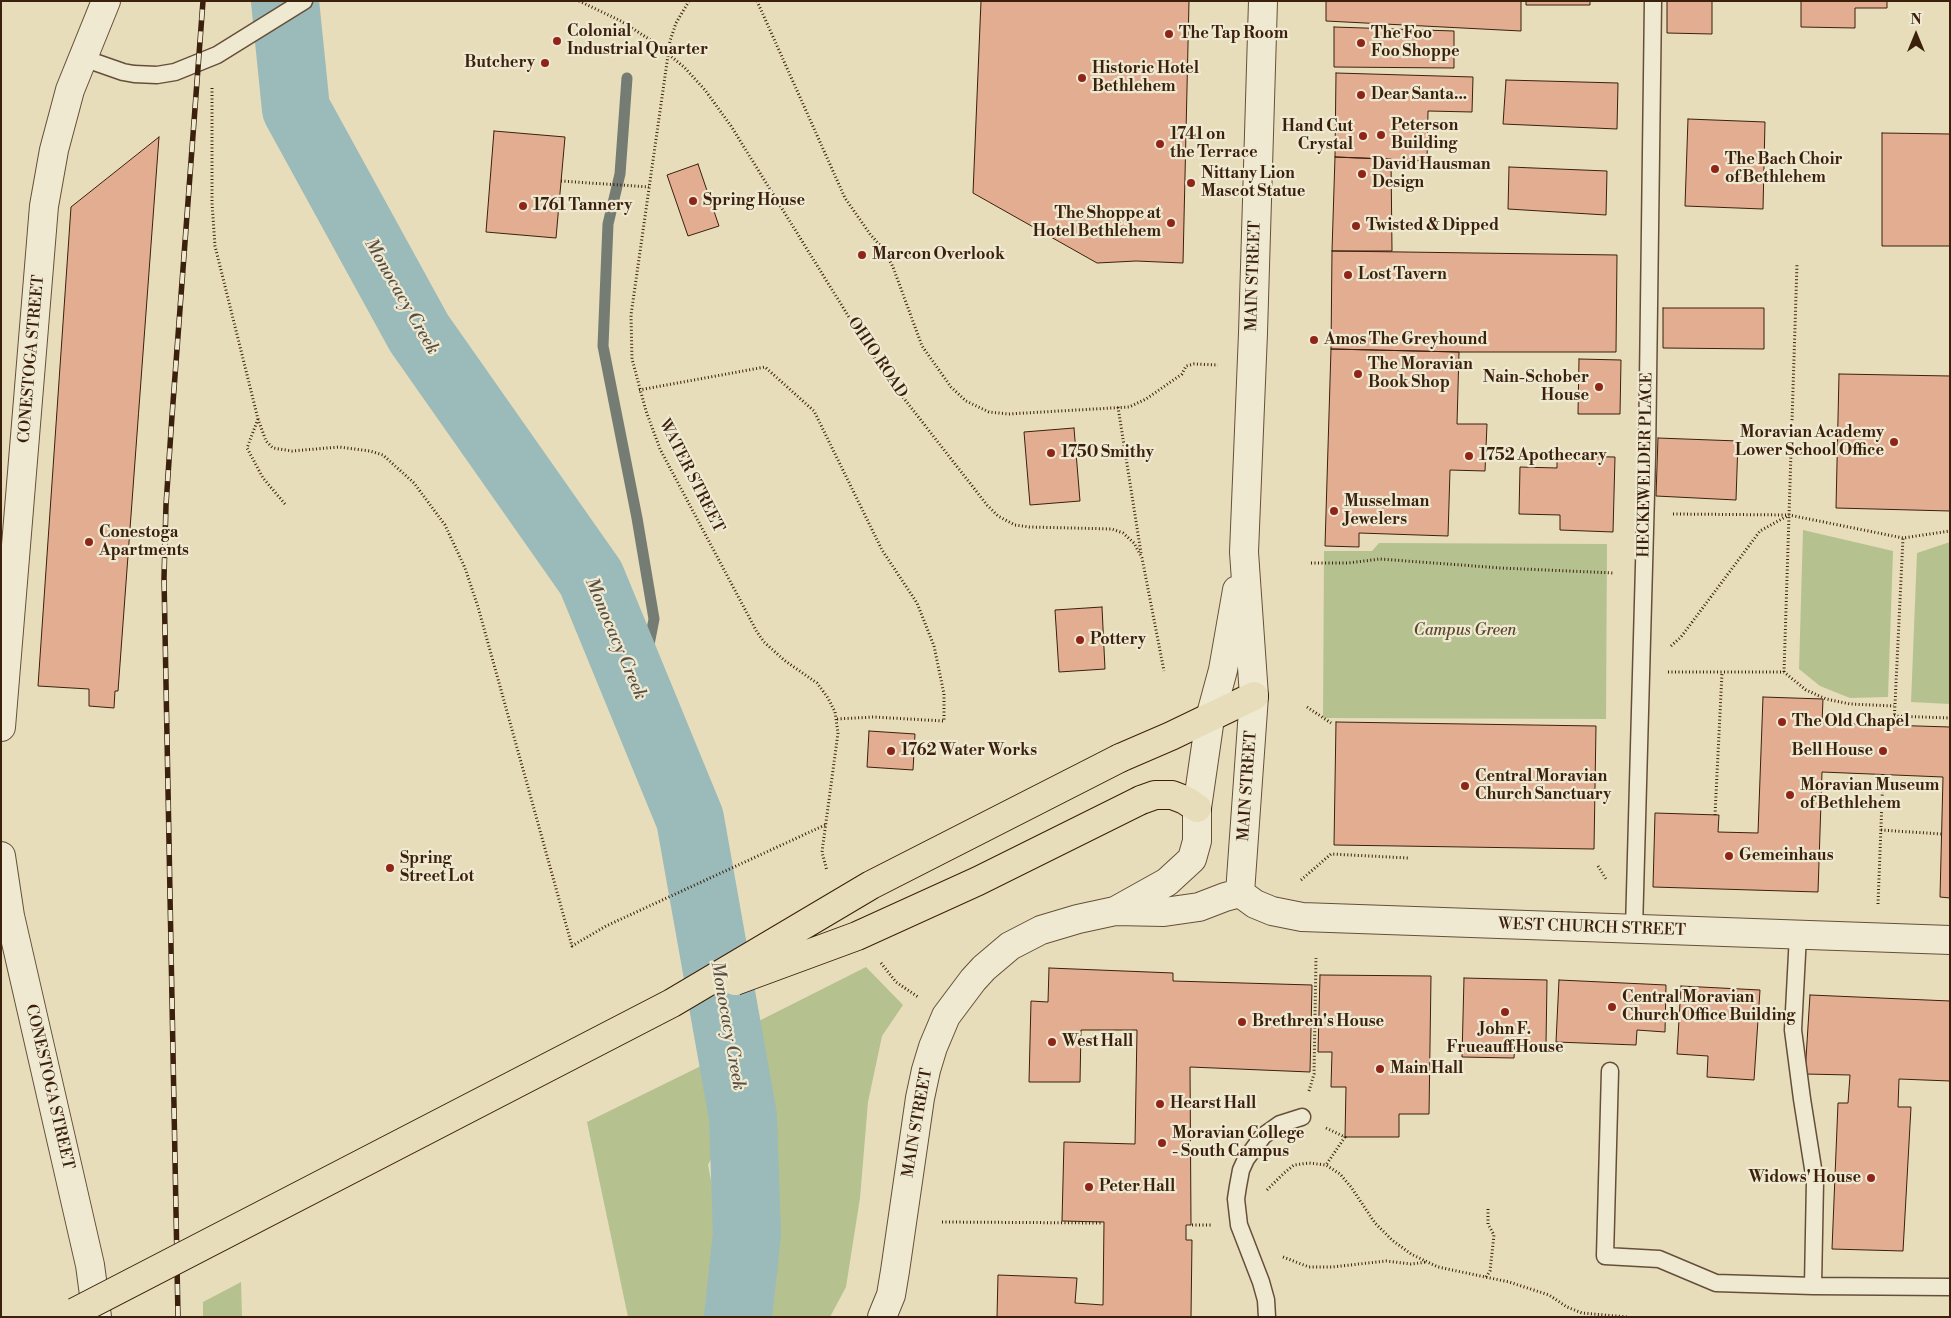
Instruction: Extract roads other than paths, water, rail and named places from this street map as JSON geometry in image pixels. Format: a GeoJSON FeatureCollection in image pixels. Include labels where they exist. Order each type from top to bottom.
{"type":"FeatureCollection","features":[{"type":"Feature","properties":{"kind":"highway"},"geometry":{"type":"LineString","coordinates":[[66,1317],[672,1003],[872,885],[1120,758],[1254,696]]}},
{"type":"Feature","properties":{"kind":"highway"},"geometry":{"type":"LineString","coordinates":[[672,1003],[857,936],[978,880],[1141,800],[1155,795],[1172,795],[1185,800],[1197,808]]}},
{"type":"Feature","properties":{"kind":"street","name":"CONESTOGA STREET"},"geometry":{"type":"LineString","coordinates":[[1,727],[44,206],[54,150],[70,90],[106,1]]}},
{"type":"Feature","properties":{"kind":"street","name":"MAIN STREET"},"geometry":{"type":"LineString","coordinates":[[882,1317],[890,1295],[895,1271],[922,1082],[933,1047],[946,1016],[973,980],[1010,946],[1041,930],[1092,915],[1115,911],[1164,912],[1200,908],[1225,897],[1240,893],[1254,696],[1244,552],[1263,1]]}},
{"type":"Feature","properties":{"kind":"street","name":"MAIN STREET"},"geometry":{"type":"LineString","coordinates":[[1115,911],[1168,882],[1192,859],[1197,841],[1197,808],[1210,718],[1223,670],[1244,552]]}},
{"type":"Feature","properties":{"kind":"street","name":"CONESTOGA STREET"},"geometry":{"type":"LineString","coordinates":[[1,856],[10,916],[90,1265],[97,1317]]}},
{"type":"Feature","properties":{"kind":"street","name":"WEST CHURCH STREET"},"geometry":{"type":"LineString","coordinates":[[1240,893],[1255,904],[1272,911],[1302,917],[1950,940]]}},
{"type":"Feature","properties":{"kind":"lane"},"geometry":{"type":"LineString","coordinates":[[83,58],[123,72],[157,75],[175,72],[215,56],[304,1]]}},
{"type":"Feature","properties":{"kind":"lane","name":"HECKEWELDER PLACE"},"geometry":{"type":"LineString","coordinates":[[1634,929],[1646,514],[1653,1]]}},
{"type":"Feature","properties":{"kind":"lane"},"geometry":{"type":"LineString","coordinates":[[1798,935],[1794,1030],[1802,1099],[1816,1181],[1813,1286]]}},
{"type":"Feature","properties":{"kind":"lane"},"geometry":{"type":"LineString","coordinates":[[1610,1071],[1605,1256],[1659,1259],[1716,1283],[1950,1287]]}},
{"type":"Feature","properties":{"kind":"lane"},"geometry":{"type":"LineString","coordinates":[[1267,1317],[1266,1300],[1261,1282],[1239,1225],[1236,1200],[1240,1170],[1262,1136],[1280,1124],[1302,1117]]}},
{"type":"Feature","properties":{"kind":"waterway","name":"Monocacy Creek"},"geometry":{"type":"LineString","coordinates":[[285,1],[296,109],[419,333],[591,578],[690,819],[743,1117],[747,1234],[738,1317]]}},
{"type":"Feature","properties":{"kind":"waterway"},"geometry":{"type":"LineString","coordinates":[[627,78],[620,174],[608,224],[603,346],[637,518],[654,619],[639,696]]}},
{"type":"Feature","properties":{"kind":"railway"},"geometry":{"type":"LineString","coordinates":[[178,1317],[164,578],[166,505],[172,416],[203,1]]}},
{"type":"Feature","properties":{"kind":"place","name":"The Tap Room"},"geometry":{"type":"Point","coordinates":[1169,34]}},
{"type":"Feature","properties":{"kind":"place","name":"Colonial Industrial Quarter"},"geometry":{"type":"Point","coordinates":[557,41]}},
{"type":"Feature","properties":{"kind":"place","name":"The Foo Foo Shoppe"},"geometry":{"type":"Point","coordinates":[1361,43]}},
{"type":"Feature","properties":{"kind":"place","name":"Butchery"},"geometry":{"type":"Point","coordinates":[545,63]}},
{"type":"Feature","properties":{"kind":"place","name":"Historic Hotel Bethlehem"},"geometry":{"type":"Point","coordinates":[1082,78]}},
{"type":"Feature","properties":{"kind":"place","name":"Dear Santa..."},"geometry":{"type":"Point","coordinates":[1361,95]}},
{"type":"Feature","properties":{"kind":"place","name":"Peterson Building"},"geometry":{"type":"Point","coordinates":[1381,135]}},
{"type":"Feature","properties":{"kind":"place","name":"Hand Cut Crystal"},"geometry":{"type":"Point","coordinates":[1363,136]}},
{"type":"Feature","properties":{"kind":"place","name":"1741 on the Terrace"},"geometry":{"type":"Point","coordinates":[1160,144]}},
{"type":"Feature","properties":{"kind":"place","name":"The Bach Choir of Bethlehem"},"geometry":{"type":"Point","coordinates":[1715,169]}},
{"type":"Feature","properties":{"kind":"place","name":"David Hausman Design"},"geometry":{"type":"Point","coordinates":[1362,174]}},
{"type":"Feature","properties":{"kind":"place","name":"Nittany Lion Mascot Statue"},"geometry":{"type":"Point","coordinates":[1191,183]}},
{"type":"Feature","properties":{"kind":"place","name":"Spring House"},"geometry":{"type":"Point","coordinates":[693,201]}},
{"type":"Feature","properties":{"kind":"place","name":"1761 Tannery"},"geometry":{"type":"Point","coordinates":[523,206]}},
{"type":"Feature","properties":{"kind":"place","name":"The Shoppe at Hotel Bethlehem"},"geometry":{"type":"Point","coordinates":[1171,223]}},
{"type":"Feature","properties":{"kind":"place","name":"Twisted & Dipped"},"geometry":{"type":"Point","coordinates":[1356,226]}},
{"type":"Feature","properties":{"kind":"place","name":"Marcon Overlook"},"geometry":{"type":"Point","coordinates":[862,255]}},
{"type":"Feature","properties":{"kind":"place","name":"Lost Tavern"},"geometry":{"type":"Point","coordinates":[1348,275]}},
{"type":"Feature","properties":{"kind":"place","name":"Amos The Greyhound"},"geometry":{"type":"Point","coordinates":[1314,340]}},
{"type":"Feature","properties":{"kind":"place","name":"The Moravian Book Shop"},"geometry":{"type":"Point","coordinates":[1358,374]}},
{"type":"Feature","properties":{"kind":"place","name":"Nain-Schober House"},"geometry":{"type":"Point","coordinates":[1599,387]}},
{"type":"Feature","properties":{"kind":"place","name":"Moravian Academy Lower School Office"},"geometry":{"type":"Point","coordinates":[1894,442]}},
{"type":"Feature","properties":{"kind":"place","name":"1750 Smithy"},"geometry":{"type":"Point","coordinates":[1051,453]}},
{"type":"Feature","properties":{"kind":"place","name":"1752 Apothecary"},"geometry":{"type":"Point","coordinates":[1469,456]}},
{"type":"Feature","properties":{"kind":"place","name":"Musselman Jewelers"},"geometry":{"type":"Point","coordinates":[1334,511]}},
{"type":"Feature","properties":{"kind":"place","name":"Conestoga Apartments"},"geometry":{"type":"Point","coordinates":[89,542]}},
{"type":"Feature","properties":{"kind":"place","name":"Pottery"},"geometry":{"type":"Point","coordinates":[1080,640]}},
{"type":"Feature","properties":{"kind":"place","name":"The Old Chapel"},"geometry":{"type":"Point","coordinates":[1782,722]}},
{"type":"Feature","properties":{"kind":"place","name":"1762 Water Works"},"geometry":{"type":"Point","coordinates":[891,751]}},
{"type":"Feature","properties":{"kind":"place","name":"Bell House"},"geometry":{"type":"Point","coordinates":[1883,751]}},
{"type":"Feature","properties":{"kind":"place","name":"Central Moravian Church Sanctuary"},"geometry":{"type":"Point","coordinates":[1465,786]}},
{"type":"Feature","properties":{"kind":"place","name":"Moravian Museum of Bethlehem"},"geometry":{"type":"Point","coordinates":[1790,795]}},
{"type":"Feature","properties":{"kind":"place","name":"Gemeinhaus"},"geometry":{"type":"Point","coordinates":[1729,856]}},
{"type":"Feature","properties":{"kind":"place","name":"Spring Street Lot"},"geometry":{"type":"Point","coordinates":[390,868]}},
{"type":"Feature","properties":{"kind":"place","name":"Central Moravian Church Office Building"},"geometry":{"type":"Point","coordinates":[1612,1007]}},
{"type":"Feature","properties":{"kind":"place","name":"John F. Frueauff House"},"geometry":{"type":"Point","coordinates":[1505,1012]}},
{"type":"Feature","properties":{"kind":"place","name":"Brethren's House"},"geometry":{"type":"Point","coordinates":[1242,1022]}},
{"type":"Feature","properties":{"kind":"place","name":"West Hall"},"geometry":{"type":"Point","coordinates":[1052,1042]}},
{"type":"Feature","properties":{"kind":"place","name":"Main Hall"},"geometry":{"type":"Point","coordinates":[1380,1069]}},
{"type":"Feature","properties":{"kind":"place","name":"Hearst Hall"},"geometry":{"type":"Point","coordinates":[1160,1104]}},
{"type":"Feature","properties":{"kind":"place","name":"Moravian College - South Campus"},"geometry":{"type":"Point","coordinates":[1162,1143]}},
{"type":"Feature","properties":{"kind":"place","name":"Widows' House"},"geometry":{"type":"Point","coordinates":[1871,1178]}},
{"type":"Feature","properties":{"kind":"place","name":"Peter Hall"},"geometry":{"type":"Point","coordinates":[1089,1187]}},
{"type":"Feature","properties":{"kind":"park label","name":"Campus Green"},"geometry":{"type":"Point","coordinates":[1465,631]}}]}
